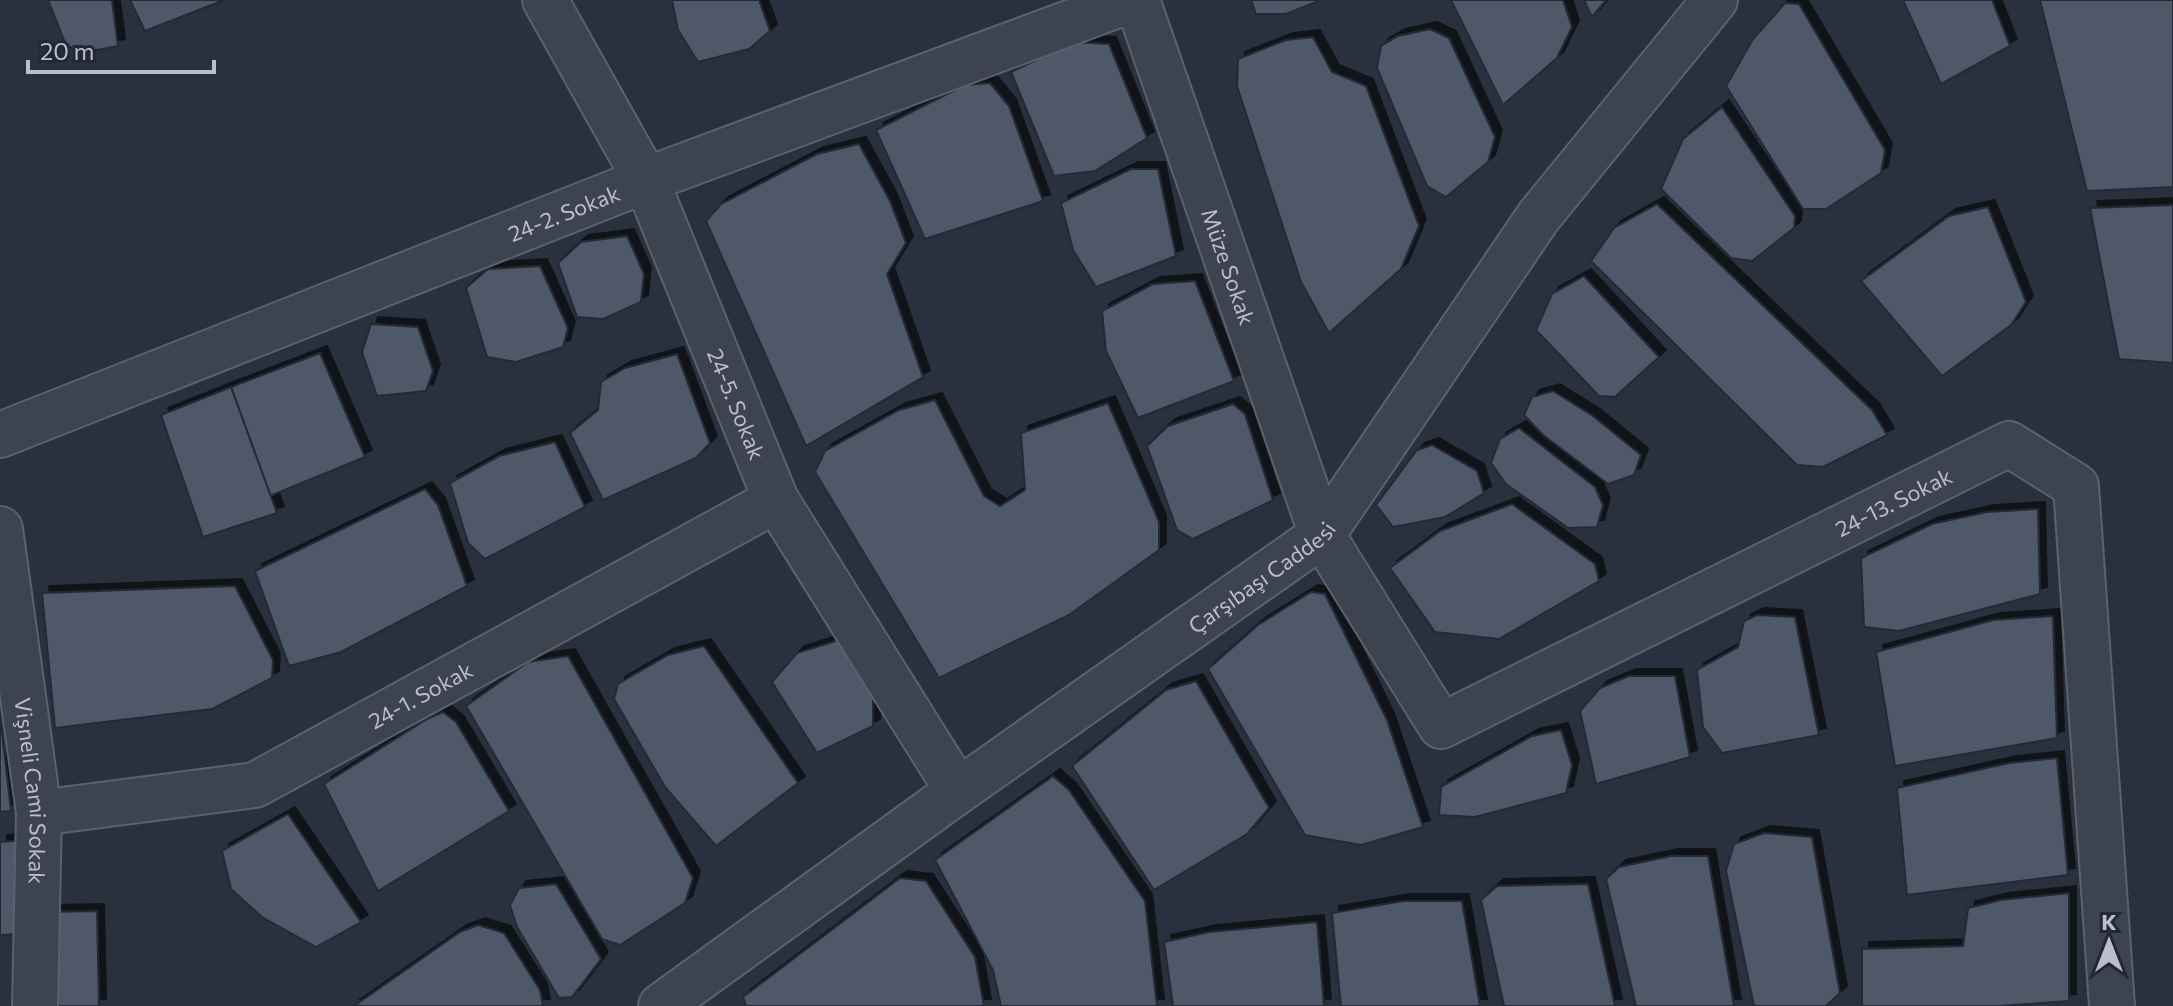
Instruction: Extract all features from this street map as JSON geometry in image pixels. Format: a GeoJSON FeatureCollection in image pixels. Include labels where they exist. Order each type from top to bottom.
{"type":"FeatureCollection","features":[{"type":"Feature","properties":{"kind":"street","name":"24-5. Sokak"},"geometry":{"type":"LineString","coordinates":[[545,0],[646,180],[776,500],[958,791]]}},
{"type":"Feature","properties":{"kind":"street","name":"24-2. Sokak"},"geometry":{"type":"LineString","coordinates":[[0,435],[646,180],[1131,0]]}},
{"type":"Feature","properties":{"kind":"street","name":"Müze Sokak"},"geometry":{"type":"LineString","coordinates":[[1137,0],[1322,535]]}},
{"type":"Feature","properties":{"kind":"street","name":"Çarşıbaşı Caddesi"},"geometry":{"type":"LineString","coordinates":[[661,1006],[958,791],[1322,535],[1539,216],[1715,0]]}},
{"type":"Feature","properties":{"kind":"street","name":"24-13. Sokak"},"geometry":{"type":"LineString","coordinates":[[1322,535],[1441,726],[2009,444],[2076,486],[2112,1006]]}},
{"type":"Feature","properties":{"kind":"street","name":"24-1. Sokak"},"geometry":{"type":"LineString","coordinates":[[39,813],[255,785],[776,500]]}},
{"type":"Feature","properties":{"kind":"street","name":"Vişneli Cami Sokak"},"geometry":{"type":"LineString","coordinates":[[0,529],[39,813],[35,1006]]}},
{"type":"Feature","properties":{"kind":"building"},"geometry":{"type":"Polygon","coordinates":[[[48,0],[112,0],[118,46],[81,53],[66,45],[48,0]]]}},
{"type":"Feature","properties":{"kind":"building"},"geometry":{"type":"Polygon","coordinates":[[[130,0],[224,0],[145,31],[130,0]]]}},
{"type":"Feature","properties":{"kind":"building"},"geometry":{"type":"Polygon","coordinates":[[[672,0],[759,0],[770,31],[749,49],[698,62],[678,30],[672,0]]]}},
{"type":"Feature","properties":{"kind":"building"},"geometry":{"type":"Polygon","coordinates":[[[1251,0],[1321,0],[1286,14],[1256,14],[1251,0]]]}},
{"type":"Feature","properties":{"kind":"building"},"geometry":{"type":"Polygon","coordinates":[[[1451,0],[1563,0],[1572,27],[1557,58],[1503,105],[1451,0]]]}},
{"type":"Feature","properties":{"kind":"building"},"geometry":{"type":"Polygon","coordinates":[[[1584,0],[1606,0],[1592,17],[1584,0]]]}},
{"type":"Feature","properties":{"kind":"building"},"geometry":{"type":"Polygon","coordinates":[[[1903,0],[1992,0],[2010,46],[1941,84],[1903,0]]]}},
{"type":"Feature","properties":{"kind":"building"},"geometry":{"type":"Polygon","coordinates":[[[2040,0],[2173,0],[2173,187],[2087,191],[2040,0]]]}},
{"type":"Feature","properties":{"kind":"building"},"geometry":{"type":"Polygon","coordinates":[[[1785,3],[1799,4],[1885,150],[1881,173],[1826,209],[1803,209],[1726,86],[1753,39],[1785,3]]]}},
{"type":"Feature","properties":{"kind":"building"},"geometry":{"type":"Polygon","coordinates":[[[1430,29],[1449,38],[1495,137],[1488,162],[1446,197],[1427,186],[1377,68],[1381,46],[1398,36],[1430,29]]]}},
{"type":"Feature","properties":{"kind":"building"},"geometry":{"type":"Polygon","coordinates":[[[1313,37],[1332,72],[1366,86],[1419,226],[1401,269],[1329,333],[1301,282],[1237,86],[1238,59],[1286,40],[1313,37]]]}},
{"type":"Feature","properties":{"kind":"building"},"geometry":{"type":"Polygon","coordinates":[[[1073,42],[1109,44],[1147,138],[1095,171],[1054,176],[1011,72],[1073,42]]]}},
{"type":"Feature","properties":{"kind":"building"},"geometry":{"type":"Polygon","coordinates":[[[990,83],[1009,106],[1043,201],[925,239],[876,130],[965,85],[990,83]]]}},
{"type":"Feature","properties":{"kind":"building"},"geometry":{"type":"Polygon","coordinates":[[[1722,107],[1795,216],[1794,228],[1752,261],[1731,258],[1661,189],[1683,139],[1722,107]]]}},
{"type":"Feature","properties":{"kind":"building"},"geometry":{"type":"Polygon","coordinates":[[[859,144],[890,201],[906,243],[887,274],[923,377],[806,446],[706,221],[721,204],[817,154],[859,144]]]}},
{"type":"Feature","properties":{"kind":"building"},"geometry":{"type":"Polygon","coordinates":[[[1131,169],[1158,169],[1176,256],[1096,287],[1073,250],[1061,203],[1131,169]]]}},
{"type":"Feature","properties":{"kind":"building"},"geometry":{"type":"Polygon","coordinates":[[[1657,204],[1872,410],[1887,435],[1823,467],[1797,465],[1591,261],[1614,228],[1657,204]]]}},
{"type":"Feature","properties":{"kind":"building"},"geometry":{"type":"Polygon","coordinates":[[[2173,205],[2173,363],[2119,359],[2090,208],[2173,205]]]}},
{"type":"Feature","properties":{"kind":"building"},"geometry":{"type":"Polygon","coordinates":[[[1988,207],[2026,302],[2011,325],[1942,376],[1861,281],[1949,216],[1988,207]]]}},
{"type":"Feature","properties":{"kind":"building"},"geometry":{"type":"Polygon","coordinates":[[[627,236],[644,274],[641,302],[603,319],[577,317],[558,263],[581,242],[627,236]]]}},
{"type":"Feature","properties":{"kind":"building"},"geometry":{"type":"Polygon","coordinates":[[[540,266],[568,328],[563,347],[516,362],[487,357],[466,288],[488,269],[540,266]]]}},
{"type":"Feature","properties":{"kind":"building"},"geometry":{"type":"Polygon","coordinates":[[[1584,276],[1659,357],[1615,397],[1599,396],[1536,330],[1552,294],[1584,276]]]}},
{"type":"Feature","properties":{"kind":"building"},"geometry":{"type":"Polygon","coordinates":[[[1195,281],[1234,381],[1138,418],[1106,351],[1102,311],[1153,284],[1195,281]]]}},
{"type":"Feature","properties":{"kind":"building"},"geometry":{"type":"Polygon","coordinates":[[[371,324],[418,327],[433,371],[426,391],[377,396],[362,352],[371,324]]]}},
{"type":"Feature","properties":{"kind":"building"},"geometry":{"type":"Polygon","coordinates":[[[320,353],[365,457],[270,496],[231,387],[320,353]]]}},
{"type":"Feature","properties":{"kind":"building"},"geometry":{"type":"Polygon","coordinates":[[[677,354],[710,443],[696,458],[603,500],[570,433],[598,410],[601,382],[625,368],[677,354]]]}},
{"type":"Feature","properties":{"kind":"building"},"geometry":{"type":"Polygon","coordinates":[[[231,387],[277,513],[203,537],[161,415],[231,387]]]}},
{"type":"Feature","properties":{"kind":"building"},"geometry":{"type":"Polygon","coordinates":[[[1553,391],[1593,416],[1641,455],[1634,475],[1608,484],[1543,435],[1524,415],[1532,397],[1553,391]]]}},
{"type":"Feature","properties":{"kind":"building"},"geometry":{"type":"Polygon","coordinates":[[[935,400],[984,496],[1000,506],[1025,490],[1021,433],[1108,403],[1159,522],[1159,550],[1069,615],[939,678],[815,472],[825,451],[899,410],[935,400]]]}},
{"type":"Feature","properties":{"kind":"building"},"geometry":{"type":"Polygon","coordinates":[[[1233,404],[1245,414],[1273,500],[1193,539],[1177,530],[1147,446],[1168,426],[1233,404]]]}},
{"type":"Feature","properties":{"kind":"building"},"geometry":{"type":"Polygon","coordinates":[[[1519,428],[1595,487],[1603,505],[1597,527],[1568,528],[1506,484],[1491,463],[1500,439],[1519,428]]]}},
{"type":"Feature","properties":{"kind":"building"},"geometry":{"type":"Polygon","coordinates":[[[555,442],[585,507],[485,559],[468,543],[450,483],[499,456],[555,442]]]}},
{"type":"Feature","properties":{"kind":"building"},"geometry":{"type":"Polygon","coordinates":[[[1432,445],[1477,471],[1484,493],[1445,517],[1393,527],[1376,505],[1417,450],[1432,445]]]}},
{"type":"Feature","properties":{"kind":"building"},"geometry":{"type":"Polygon","coordinates":[[[425,489],[438,505],[467,586],[341,652],[289,666],[255,571],[425,489]]]}},
{"type":"Feature","properties":{"kind":"building"},"geometry":{"type":"Polygon","coordinates":[[[1512,504],[1595,564],[1599,581],[1499,639],[1435,632],[1390,568],[1440,531],[1512,504]]]}},
{"type":"Feature","properties":{"kind":"building"},"geometry":{"type":"Polygon","coordinates":[[[2038,509],[2040,594],[1899,631],[1864,627],[1861,558],[1932,524],[1987,512],[2038,509]]]}},
{"type":"Feature","properties":{"kind":"building"},"geometry":{"type":"Polygon","coordinates":[[[235,586],[273,660],[272,678],[212,709],[55,728],[42,593],[235,586]]]}},
{"type":"Feature","properties":{"kind":"building"},"geometry":{"type":"Polygon","coordinates":[[[1311,592],[1325,594],[1387,720],[1423,827],[1361,845],[1305,835],[1208,669],[1258,625],[1311,592]]]}},
{"type":"Feature","properties":{"kind":"building"},"geometry":{"type":"Polygon","coordinates":[[[1757,615],[1795,617],[1819,735],[1722,753],[1703,727],[1697,670],[1738,647],[1744,621],[1757,615]]]}},
{"type":"Feature","properties":{"kind":"building"},"geometry":{"type":"Polygon","coordinates":[[[2053,616],[2057,738],[1895,766],[1876,652],[1993,620],[2053,616]]]}},
{"type":"Feature","properties":{"kind":"building"},"geometry":{"type":"Polygon","coordinates":[[[842,639],[873,690],[873,726],[817,753],[772,682],[797,653],[842,639]]]}},
{"type":"Feature","properties":{"kind":"building"},"geometry":{"type":"Polygon","coordinates":[[[704,646],[798,783],[716,846],[665,787],[614,699],[618,684],[668,655],[704,646]]]}},
{"type":"Feature","properties":{"kind":"building"},"geometry":{"type":"Polygon","coordinates":[[[568,656],[693,878],[685,903],[620,945],[602,939],[466,706],[528,662],[568,656]]]}},
{"type":"Feature","properties":{"kind":"building"},"geometry":{"type":"Polygon","coordinates":[[[1629,676],[1675,676],[1690,757],[1596,784],[1580,711],[1600,688],[1629,676]]]}},
{"type":"Feature","properties":{"kind":"building"},"geometry":{"type":"Polygon","coordinates":[[[1196,681],[1269,808],[1247,834],[1154,890],[1072,766],[1166,690],[1196,681]]]}},
{"type":"Feature","properties":{"kind":"building"},"geometry":{"type":"Polygon","coordinates":[[[443,712],[456,722],[509,811],[378,891],[324,784],[443,712]]]}},
{"type":"Feature","properties":{"kind":"building"},"geometry":{"type":"Polygon","coordinates":[[[0,715],[11,811],[0,812],[0,715]]]}},
{"type":"Feature","properties":{"kind":"building"},"geometry":{"type":"Polygon","coordinates":[[[1561,730],[1572,765],[1566,793],[1475,817],[1439,815],[1441,787],[1532,736],[1561,730]]]}},
{"type":"Feature","properties":{"kind":"building"},"geometry":{"type":"Polygon","coordinates":[[[2057,758],[2068,875],[1907,895],[1897,788],[2009,763],[2057,758]]]}},
{"type":"Feature","properties":{"kind":"building"},"geometry":{"type":"Polygon","coordinates":[[[1053,776],[1069,790],[1145,901],[1157,1006],[1001,1006],[993,970],[935,860],[1053,776]]]}},
{"type":"Feature","properties":{"kind":"building"},"geometry":{"type":"Polygon","coordinates":[[[288,814],[361,922],[316,947],[262,917],[231,889],[222,851],[288,814]]]}},
{"type":"Feature","properties":{"kind":"building"},"geometry":{"type":"Polygon","coordinates":[[[1764,833],[1812,837],[1840,993],[1826,1006],[1754,1006],[1726,871],[1734,844],[1764,833]]]}},
{"type":"Feature","properties":{"kind":"building"},"geometry":{"type":"Polygon","coordinates":[[[24,840],[24,934],[0,935],[0,842],[24,840]]]}},
{"type":"Feature","properties":{"kind":"building"},"geometry":{"type":"Polygon","coordinates":[[[1671,856],[1708,856],[1734,1006],[1636,1006],[1606,879],[1619,867],[1671,856]]]}},
{"type":"Feature","properties":{"kind":"building"},"geometry":{"type":"Polygon","coordinates":[[[900,878],[926,881],[975,957],[984,1006],[746,1006],[743,997],[900,878]]]}},
{"type":"Feature","properties":{"kind":"building"},"geometry":{"type":"Polygon","coordinates":[[[556,884],[601,959],[572,997],[559,998],[517,927],[510,905],[519,888],[556,884]]]}},
{"type":"Feature","properties":{"kind":"building"},"geometry":{"type":"Polygon","coordinates":[[[1588,884],[1615,1006],[1504,1006],[1481,900],[1497,886],[1588,884]]]}},
{"type":"Feature","properties":{"kind":"building"},"geometry":{"type":"Polygon","coordinates":[[[2069,893],[2069,1001],[2001,1006],[1862,1006],[1862,949],[1963,946],[1968,908],[2001,900],[2069,893]]]}},
{"type":"Feature","properties":{"kind":"building"},"geometry":{"type":"Polygon","coordinates":[[[1403,901],[1462,901],[1480,1006],[1341,1006],[1332,913],[1403,901]]]}},
{"type":"Feature","properties":{"kind":"building"},"geometry":{"type":"Polygon","coordinates":[[[97,911],[99,1006],[45,1006],[48,912],[97,911]]]}},
{"type":"Feature","properties":{"kind":"building"},"geometry":{"type":"Polygon","coordinates":[[[1317,922],[1324,1006],[1173,1006],[1164,942],[1209,932],[1317,922]]]}},
{"type":"Feature","properties":{"kind":"building"},"geometry":{"type":"Polygon","coordinates":[[[478,925],[504,933],[540,990],[543,1006],[354,1006],[460,932],[478,925]]]}}]}
